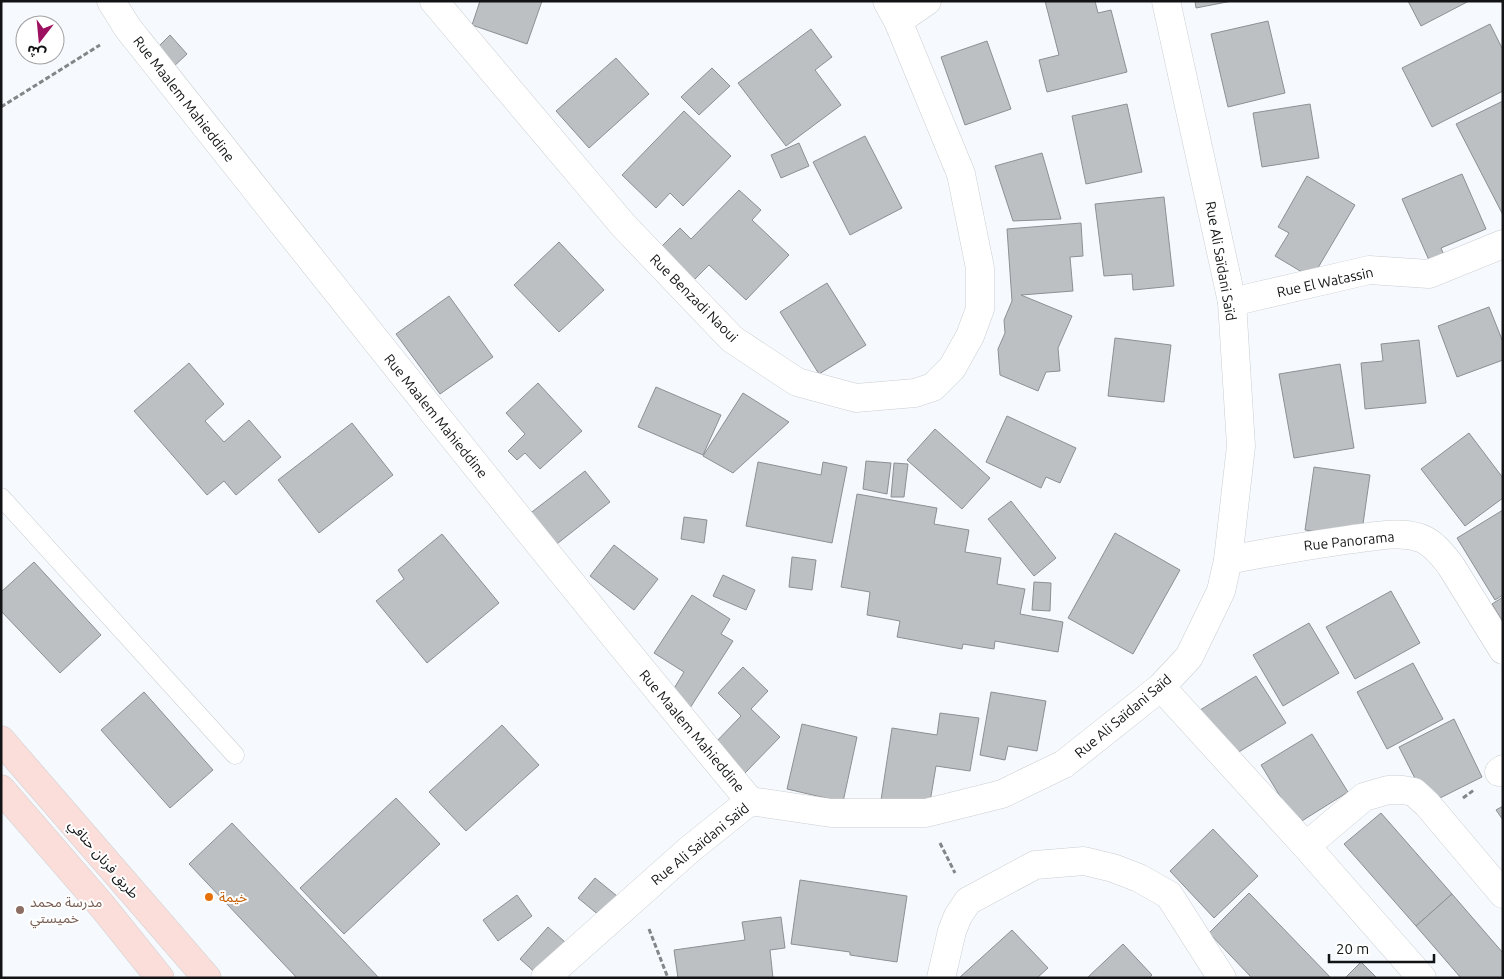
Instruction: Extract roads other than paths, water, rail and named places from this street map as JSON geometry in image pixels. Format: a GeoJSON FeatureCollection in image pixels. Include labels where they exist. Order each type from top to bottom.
{"type":"FeatureCollection","features":[{"type":"Feature","properties":{"kind":"main road","name":"طريق فرنان حنافي"},"geometry":{"type":"LineString","coordinates":[[1,740],[207,978]]}},
{"type":"Feature","properties":{"kind":"main road"},"geometry":{"type":"LineString","coordinates":[[1,789],[104,907],[160,978]]}},
{"type":"Feature","properties":{"kind":"street","name":"Rue Maalem Mahieddine"},"geometry":{"type":"LineString","coordinates":[[111,1],[128,28],[449,433],[750,801]]}},
{"type":"Feature","properties":{"kind":"street"},"geometry":{"type":"LineString","coordinates":[[892,11],[927,1]]}},
{"type":"Feature","properties":{"kind":"street","name":"Rue Ali Saïdani Saïd"},"geometry":{"type":"LineString","coordinates":[[545,978],[689,850],[750,801],[831,813],[926,813],[1002,794],[1064,764],[1161,687],[1189,657],[1221,591],[1228,560],[1241,446],[1232,302],[1166,1]]}},
{"type":"Feature","properties":{"kind":"street","name":"Rue Benzadi Naoui"},"geometry":{"type":"LineString","coordinates":[[438,3],[623,225],[732,339],[797,382],[856,398],[915,393],[933,387],[952,368],[970,336],[980,309],[980,268],[961,174],[892,11]]}},
{"type":"Feature","properties":{"kind":"street","name":"Rue El Watassin"},"geometry":{"type":"LineString","coordinates":[[1232,302],[1369,270],[1429,274],[1503,244]]}},
{"type":"Feature","properties":{"kind":"street","name":"Rue Panorama"},"geometry":{"type":"LineString","coordinates":[[1228,560],[1305,546],[1377,536],[1408,535],[1419,537],[1442,554],[1452,566],[1503,650]]}},
{"type":"Feature","properties":{"kind":"street"},"geometry":{"type":"LineString","coordinates":[[1161,687],[1306,846],[1422,978]]}},
{"type":"Feature","properties":{"kind":"street"},"geometry":{"type":"LineString","coordinates":[[1306,846],[1364,797],[1388,790],[1414,792],[1427,804],[1503,894]]}},
{"type":"Feature","properties":{"kind":"street"},"geometry":{"type":"LineString","coordinates":[[941,978],[952,931],[958,916],[968,901],[1035,864],[1084,861],[1113,868],[1139,878],[1169,895],[1222,978]]}},
{"type":"Feature","properties":{"kind":"lane"},"geometry":{"type":"LineString","coordinates":[[1,497],[235,755]]}},
{"type":"Feature","properties":{"kind":"place","name":"خيمة"},"geometry":{"type":"Point","coordinates":[209,897]}},
{"type":"Feature","properties":{"kind":"place","name":"مدرسة محمد خميستي"},"geometry":{"type":"Point","coordinates":[20,910]}}]}
